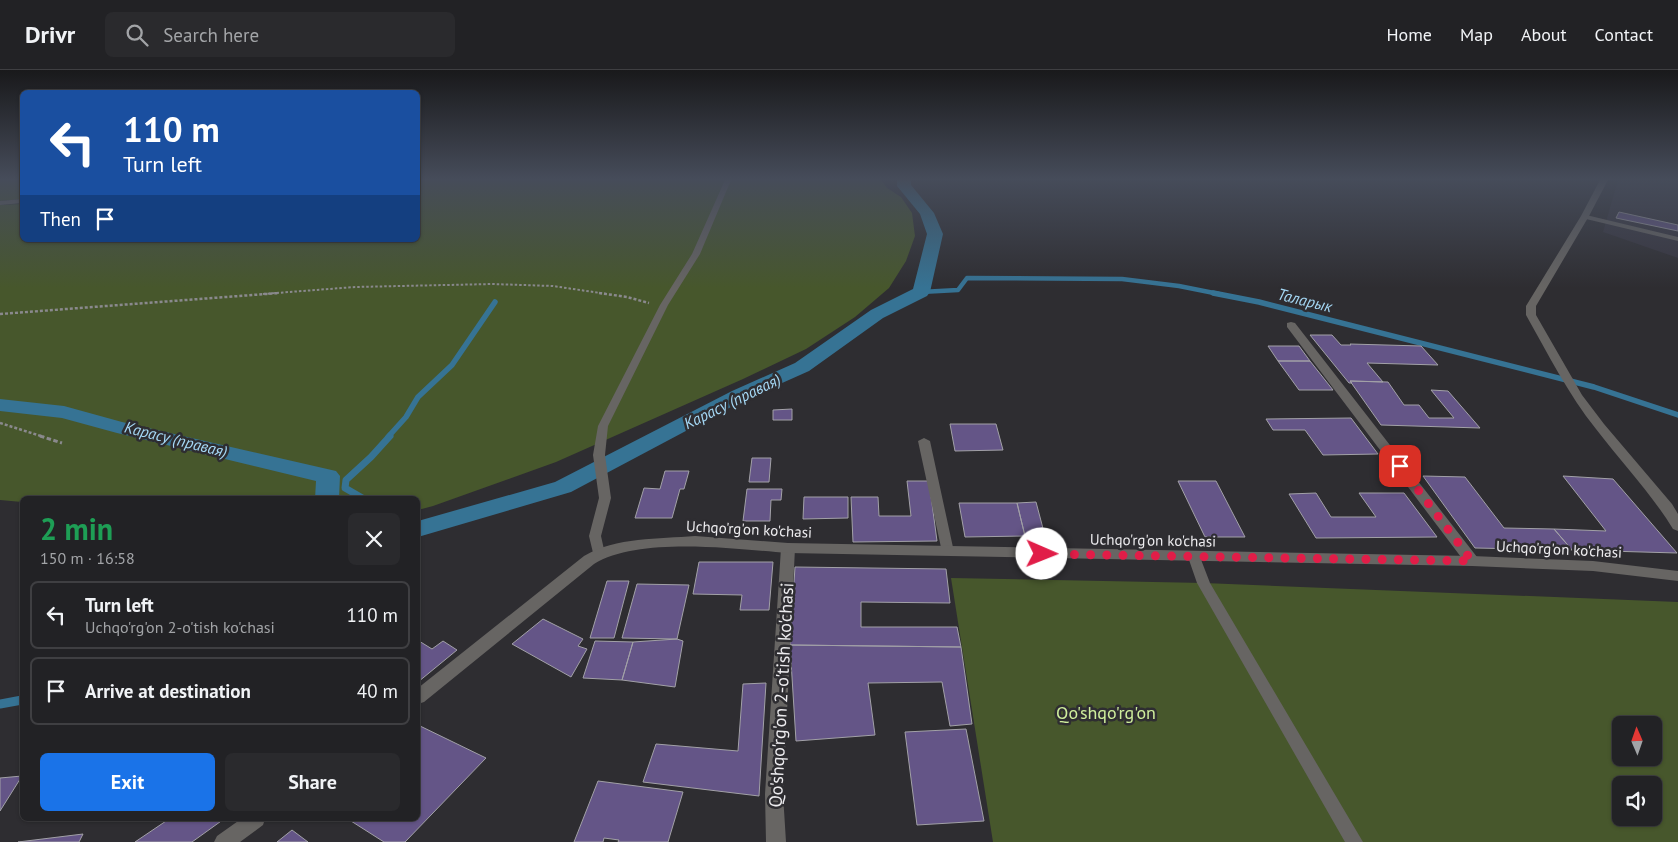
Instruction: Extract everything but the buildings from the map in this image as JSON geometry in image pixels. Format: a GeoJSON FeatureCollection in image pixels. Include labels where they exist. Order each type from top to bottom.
{"type":"FeatureCollection","features":[{"type":"Feature","properties":{"kind":"street"},"geometry":{"type":"LineString","coordinates":[[1586,216],[1530,310],[1534,324],[1577,396],[1600,427],[1667,507],[1678,526]]}},
{"type":"Feature","properties":{"kind":"street"},"geometry":{"type":"LineString","coordinates":[[1291,324],[1472,561]]}},
{"type":"Feature","properties":{"kind":"street","name":"Uchqo'rg'on ko'chasi"},"geometry":{"type":"LineString","coordinates":[[599,554],[631,546],[695,540],[788,548],[1472,561],[1593,566],[1678,576]]}},
{"type":"Feature","properties":{"kind":"street","name":"Qo'shqo'rg'on 2-o'tish ko'chasi"},"geometry":{"type":"LineString","coordinates":[[776,842],[774,794],[788,548]]}},
{"type":"Feature","properties":{"kind":"street"},"geometry":{"type":"LineString","coordinates":[[420,695],[599,554]]}},
{"type":"Feature","properties":{"kind":"street"},"geometry":{"type":"LineString","coordinates":[[224,842],[253,821]]}},
{"type":"Feature","properties":{"kind":"lane"},"geometry":{"type":"LineString","coordinates":[[599,554],[595,536],[605,498],[598,455],[603,426],[664,304],[696,254],[712,216]]}},
{"type":"Feature","properties":{"kind":"lane"},"geometry":{"type":"LineString","coordinates":[[1586,216],[1678,239]]}},
{"type":"Feature","properties":{"kind":"lane"},"geometry":{"type":"LineString","coordinates":[[924,441],[948,552]]}},
{"type":"Feature","properties":{"kind":"lane"},"geometry":{"type":"LineString","coordinates":[[1194,557],[1204,583],[1354,842]]}},
{"type":"Feature","properties":{"kind":"path"},"geometry":{"type":"LineString","coordinates":[[0,314],[356,287],[492,284],[553,286],[664,304]]}},
{"type":"Feature","properties":{"kind":"path"},"geometry":{"type":"LineString","coordinates":[[0,423],[62,443]]}},
{"type":"Feature","properties":{"kind":"shaded area"},"geometry":{"type":"Polygon","coordinates":[[[1608,216],[1678,216],[1678,258],[1603,232],[1608,216]]]}},
{"type":"Feature","properties":{"kind":"green space"},"geometry":{"type":"Polygon","coordinates":[[[0,216],[20,216],[20,242],[420,242],[420,216],[912,216],[915,236],[906,261],[889,288],[855,317],[806,349],[556,462],[433,506],[420,509],[420,496],[20,496],[20,502],[0,500],[0,216]]]}},
{"type":"Feature","properties":{"kind":"green space","name":"Qo'shqo'rg'on"},"geometry":{"type":"Polygon","coordinates":[[[951,578],[1204,583],[1678,602],[1678,842],[993,842],[951,578]]]}},
{"type":"Feature","properties":{"kind":"waterway","name":"Карасу (правая)"},"geometry":{"type":"LineString","coordinates":[[420,528],[563,487],[739,395],[802,367],[877,314],[921,292],[935,234],[928,216]]}},
{"type":"Feature","properties":{"kind":"waterway","name":"Таларык"},"geometry":{"type":"LineString","coordinates":[[921,292],[958,290],[967,278],[1122,279],[1179,286],[1219,294]]}},
{"type":"Feature","properties":{"kind":"waterway","name":"Таларык"},"geometry":{"type":"LineString","coordinates":[[1213,293],[1259,302],[1594,387],[1678,415]]}},
{"type":"Feature","properties":{"kind":"waterway"},"geometry":{"type":"LineString","coordinates":[[388,437],[406,417],[418,397],[452,365],[495,302]]}},
{"type":"Feature","properties":{"kind":"waterway","name":"Карасу (правая)"},"geometry":{"type":"LineString","coordinates":[[0,405],[64,412],[117,427],[328,476],[327,496]]}},
{"type":"Feature","properties":{"kind":"waterway"},"geometry":{"type":"LineString","coordinates":[[359,496],[345,488],[346,480],[390,436]]}},
{"type":"Feature","properties":{"kind":"waterway"},"geometry":{"type":"LineString","coordinates":[[0,704],[20,700]]}},
{"type":"Feature","properties":{"kind":"route"},"geometry":{"type":"LineString","coordinates":[[1042,554],[1472,561],[1400,466]]}}]}
